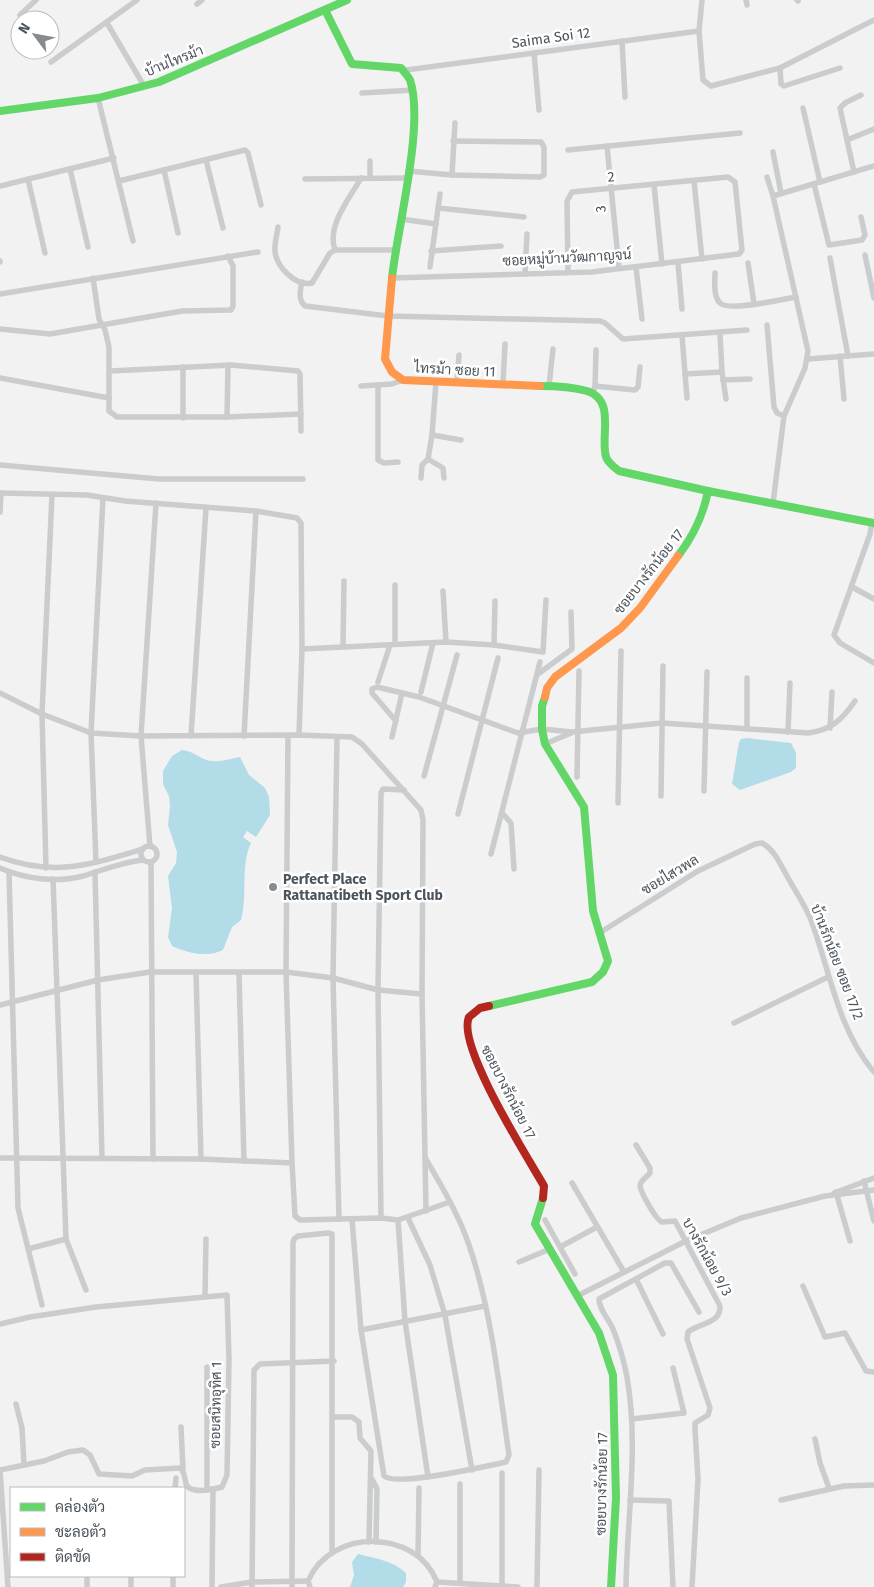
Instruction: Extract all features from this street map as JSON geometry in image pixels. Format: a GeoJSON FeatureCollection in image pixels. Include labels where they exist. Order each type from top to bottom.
{"type":"FeatureCollection","features":[{"type":"Feature","properties":{"kind":"street"},"geometry":{"type":"LineString","coordinates":[[25,10],[36,0]]}},
{"type":"Feature","properties":{"kind":"street"},"geometry":{"type":"LineString","coordinates":[[51,62],[137,0]]}},
{"type":"Feature","properties":{"kind":"street","name":"บ้านไทรม้า"},"geometry":{"type":"LineString","coordinates":[[0,111],[98,98],[158,82],[347,0]]}},
{"type":"Feature","properties":{"kind":"street"},"geometry":{"type":"LineString","coordinates":[[702,0],[699,31],[703,80],[706,84],[712,86],[780,68],[874,20]]}},
{"type":"Feature","properties":{"kind":"street"},"geometry":{"type":"LineString","coordinates":[[325,10],[352,64],[392,66],[406,70]]}},
{"type":"Feature","properties":{"kind":"street"},"geometry":{"type":"LineString","coordinates":[[107,22],[144,86]]}},
{"type":"Feature","properties":{"kind":"street","name":"Saima Soi 12"},"geometry":{"type":"LineString","coordinates":[[406,70],[699,31]]}},
{"type":"Feature","properties":{"kind":"street"},"geometry":{"type":"LineString","coordinates":[[622,41],[626,97]]}},
{"type":"Feature","properties":{"kind":"street"},"geometry":{"type":"LineString","coordinates":[[534,53],[539,110]]}},
{"type":"Feature","properties":{"kind":"street"},"geometry":{"type":"LineString","coordinates":[[780,68],[781,84],[784,86],[840,68]]}},
{"type":"Feature","properties":{"kind":"street","name":"ไทรม้า ซอย 11"},"geometry":{"type":"LineString","coordinates":[[406,70],[412,90],[414,126],[392,278],[384,359],[392,372],[403,380],[577,388],[593,394]]}},
{"type":"Feature","properties":{"kind":"street"},"geometry":{"type":"LineString","coordinates":[[362,93],[412,90]]}},
{"type":"Feature","properties":{"kind":"street"},"geometry":{"type":"LineString","coordinates":[[854,172],[840,108],[844,103],[861,95]]}},
{"type":"Feature","properties":{"kind":"street"},"geometry":{"type":"LineString","coordinates":[[98,98],[133,241]]}},
{"type":"Feature","properties":{"kind":"street"},"geometry":{"type":"LineString","coordinates":[[803,108],[829,245],[862,240],[865,235],[861,217]]}},
{"type":"Feature","properties":{"kind":"street"},"geometry":{"type":"LineString","coordinates":[[452,175],[455,123]]}},
{"type":"Feature","properties":{"kind":"street"},"geometry":{"type":"LineString","coordinates":[[847,140],[874,130]]}},
{"type":"Feature","properties":{"kind":"street"},"geometry":{"type":"LineString","coordinates":[[568,150],[740,133]]}},
{"type":"Feature","properties":{"kind":"street"},"geometry":{"type":"LineString","coordinates":[[305,179],[370,178],[408,174],[540,178],[544,175],[544,147],[541,142],[453,141]]}},
{"type":"Feature","properties":{"kind":"street","name":"3"},"geometry":{"type":"LineString","coordinates":[[607,146],[619,268]]}},
{"type":"Feature","properties":{"kind":"street"},"geometry":{"type":"LineString","coordinates":[[119,181],[247,151],[261,205]]}},
{"type":"Feature","properties":{"kind":"street"},"geometry":{"type":"LineString","coordinates":[[773,152],[781,193]]}},
{"type":"Feature","properties":{"kind":"street"},"geometry":{"type":"LineString","coordinates":[[0,186],[114,158]]}},
{"type":"Feature","properties":{"kind":"street"},"geometry":{"type":"LineString","coordinates":[[206,160],[223,228]]}},
{"type":"Feature","properties":{"kind":"street"},"geometry":{"type":"LineString","coordinates":[[370,161],[370,178]]}},
{"type":"Feature","properties":{"kind":"street"},"geometry":{"type":"LineString","coordinates":[[773,196],[874,166]]}},
{"type":"Feature","properties":{"kind":"street"},"geometry":{"type":"LineString","coordinates":[[70,169],[88,247]]}},
{"type":"Feature","properties":{"kind":"street"},"geometry":{"type":"LineString","coordinates":[[164,170],[178,233]]}},
{"type":"Feature","properties":{"kind":"street","name":"2"},"geometry":{"type":"LineString","coordinates":[[568,272],[568,195],[572,192],[612,190],[728,177],[733,179],[742,253]]}},
{"type":"Feature","properties":{"kind":"street"},"geometry":{"type":"LineString","coordinates":[[766,177],[773,196],[808,360],[784,416],[773,503]]}},
{"type":"Feature","properties":{"kind":"street"},"geometry":{"type":"LineString","coordinates":[[335,250],[333,228],[361,178]]}},
{"type":"Feature","properties":{"kind":"street"},"geometry":{"type":"LineString","coordinates":[[28,179],[45,253]]}},
{"type":"Feature","properties":{"kind":"street"},"geometry":{"type":"LineString","coordinates":[[694,181],[702,259]]}},
{"type":"Feature","properties":{"kind":"street"},"geometry":{"type":"LineString","coordinates":[[654,185],[662,264]]}},
{"type":"Feature","properties":{"kind":"street"},"geometry":{"type":"LineString","coordinates":[[430,267],[440,194]]}},
{"type":"Feature","properties":{"kind":"street"},"geometry":{"type":"LineString","coordinates":[[438,208],[524,217]]}},
{"type":"Feature","properties":{"kind":"street"},"geometry":{"type":"LineString","coordinates":[[401,219],[436,224]]}},
{"type":"Feature","properties":{"kind":"street"},"geometry":{"type":"LineString","coordinates":[[278,227],[274,249],[276,257],[284,271],[302,282],[312,282],[330,254],[335,250],[396,250]]}},
{"type":"Feature","properties":{"kind":"street"},"geometry":{"type":"LineString","coordinates":[[525,274],[527,234]]}},
{"type":"Feature","properties":{"kind":"street"},"geometry":{"type":"LineString","coordinates":[[431,251],[501,246]]}},
{"type":"Feature","properties":{"kind":"street"},"geometry":{"type":"LineString","coordinates":[[0,294],[258,252]]}},
{"type":"Feature","properties":{"kind":"street","name":"ซอยหมู่บ้านวัฒกาญจน์"},"geometry":{"type":"LineString","coordinates":[[392,278],[568,272],[678,263],[742,253]]}},
{"type":"Feature","properties":{"kind":"street"},"geometry":{"type":"LineString","coordinates":[[865,255],[874,298]]}},
{"type":"Feature","properties":{"kind":"street"},"geometry":{"type":"LineString","coordinates":[[0,329],[50,334],[182,311],[230,310],[233,306],[233,266],[228,256]]}},
{"type":"Feature","properties":{"kind":"street"},"geometry":{"type":"LineString","coordinates":[[830,258],[848,356]]}},
{"type":"Feature","properties":{"kind":"street"},"geometry":{"type":"LineString","coordinates":[[678,263],[682,309]]}},
{"type":"Feature","properties":{"kind":"street"},"geometry":{"type":"LineString","coordinates":[[748,263],[754,304]]}},
{"type":"Feature","properties":{"kind":"street"},"geometry":{"type":"LineString","coordinates":[[636,267],[642,319]]}},
{"type":"Feature","properties":{"kind":"street"},"geometry":{"type":"LineString","coordinates":[[715,273],[716,295],[719,303],[733,306],[796,297]]}},
{"type":"Feature","properties":{"kind":"street"},"geometry":{"type":"LineString","coordinates":[[93,278],[99,319],[103,325],[109,347],[109,411],[118,417],[183,418],[301,414]]}},
{"type":"Feature","properties":{"kind":"street"},"geometry":{"type":"LineString","coordinates":[[302,282],[300,295],[301,302],[305,306],[388,316],[600,321],[605,323],[623,339],[720,334],[747,330]]}},
{"type":"Feature","properties":{"kind":"street"},"geometry":{"type":"LineString","coordinates":[[767,325],[774,407],[777,413],[784,416]]}},
{"type":"Feature","properties":{"kind":"street"},"geometry":{"type":"LineString","coordinates":[[720,334],[722,372],[726,398]]}},
{"type":"Feature","properties":{"kind":"street"},"geometry":{"type":"LineString","coordinates":[[682,336],[687,398]]}},
{"type":"Feature","properties":{"kind":"street"},"geometry":{"type":"LineString","coordinates":[[503,384],[506,344]]}},
{"type":"Feature","properties":{"kind":"street"},"geometry":{"type":"LineString","coordinates":[[549,386],[553,349]]}},
{"type":"Feature","properties":{"kind":"street"},"geometry":{"type":"LineString","coordinates":[[596,350],[593,394],[601,400],[605,412],[606,456],[611,465],[619,471],[708,491],[873,523],[834,635],[840,643],[874,663]]}},
{"type":"Feature","properties":{"kind":"street"},"geometry":{"type":"LineString","coordinates":[[808,360],[874,354]]}},
{"type":"Feature","properties":{"kind":"street"},"geometry":{"type":"LineString","coordinates":[[457,382],[458,355]]}},
{"type":"Feature","properties":{"kind":"street"},"geometry":{"type":"LineString","coordinates":[[840,356],[844,399]]}},
{"type":"Feature","properties":{"kind":"street"},"geometry":{"type":"LineString","coordinates":[[110,371],[228,365],[298,371],[300,374],[301,431]]}},
{"type":"Feature","properties":{"kind":"street"},"geometry":{"type":"LineString","coordinates":[[227,417],[228,365]]}},
{"type":"Feature","properties":{"kind":"street"},"geometry":{"type":"LineString","coordinates":[[183,367],[183,418]]}},
{"type":"Feature","properties":{"kind":"street"},"geometry":{"type":"LineString","coordinates":[[595,386],[635,390],[638,387],[640,367]]}},
{"type":"Feature","properties":{"kind":"street"},"geometry":{"type":"LineString","coordinates":[[685,374],[722,372]]}},
{"type":"Feature","properties":{"kind":"street"},"geometry":{"type":"LineString","coordinates":[[0,378],[109,398]]}},
{"type":"Feature","properties":{"kind":"street"},"geometry":{"type":"LineString","coordinates":[[723,380],[750,379]]}},
{"type":"Feature","properties":{"kind":"street"},"geometry":{"type":"LineString","coordinates":[[360,386],[403,380]]}},
{"type":"Feature","properties":{"kind":"street"},"geometry":{"type":"LineString","coordinates":[[421,478],[422,465],[428,459],[432,435],[436,382]]}},
{"type":"Feature","properties":{"kind":"street"},"geometry":{"type":"LineString","coordinates":[[378,385],[378,460],[384,463],[398,462]]}},
{"type":"Feature","properties":{"kind":"street"},"geometry":{"type":"LineString","coordinates":[[432,435],[461,440]]}},
{"type":"Feature","properties":{"kind":"street"},"geometry":{"type":"LineString","coordinates":[[428,459],[443,468],[444,478]]}},
{"type":"Feature","properties":{"kind":"street"},"geometry":{"type":"LineString","coordinates":[[0,465],[159,479],[303,478]]}},
{"type":"Feature","properties":{"kind":"street","name":"ซอยบางรักน้อย 17"},"geometry":{"type":"LineString","coordinates":[[611,1587],[616,1498],[613,1375],[602,1339],[589,1313],[535,1224],[535,1217],[545,1195],[544,1186],[479,1067],[467,1036],[467,1022],[470,1015],[480,1008],[552,994],[592,982],[603,972],[608,961],[594,911],[589,879],[584,807],[556,765],[545,744],[542,729],[542,706],[547,688],[555,677],[621,628],[640,608],[694,535],[704,510],[708,491]]}},
{"type":"Feature","properties":{"kind":"street"},"geometry":{"type":"LineString","coordinates":[[0,512],[0,493],[103,498],[256,511],[292,516],[301,523],[302,649],[298,735]]}},
{"type":"Feature","properties":{"kind":"street"},"geometry":{"type":"LineString","coordinates":[[46,868],[42,714],[52,495]]}},
{"type":"Feature","properties":{"kind":"street"},"geometry":{"type":"LineString","coordinates":[[96,862],[92,733],[103,498]]}},
{"type":"Feature","properties":{"kind":"street"},"geometry":{"type":"LineString","coordinates":[[0,868],[9,872],[53,879],[80,877],[143,860],[151,862],[156,860],[158,852],[150,846],[141,736],[156,503]]}},
{"type":"Feature","properties":{"kind":"street"},"geometry":{"type":"LineString","coordinates":[[191,736],[206,508]]}},
{"type":"Feature","properties":{"kind":"street"},"geometry":{"type":"LineString","coordinates":[[244,736],[256,511]]}},
{"type":"Feature","properties":{"kind":"street"},"geometry":{"type":"LineString","coordinates":[[343,646],[344,581]]}},
{"type":"Feature","properties":{"kind":"street"},"geometry":{"type":"LineString","coordinates":[[378,682],[392,644],[395,585]]}},
{"type":"Feature","properties":{"kind":"street"},"geometry":{"type":"LineString","coordinates":[[852,587],[874,599]]}},
{"type":"Feature","properties":{"kind":"street"},"geometry":{"type":"LineString","coordinates":[[443,591],[446,642]]}},
{"type":"Feature","properties":{"kind":"street"},"geometry":{"type":"LineString","coordinates":[[302,649],[446,642],[494,645],[543,652],[546,600]]}},
{"type":"Feature","properties":{"kind":"street"},"geometry":{"type":"LineString","coordinates":[[494,645],[495,601]]}},
{"type":"Feature","properties":{"kind":"street"},"geometry":{"type":"LineString","coordinates":[[538,674],[572,649],[572,612]]}},
{"type":"Feature","properties":{"kind":"street"},"geometry":{"type":"LineString","coordinates":[[421,692],[433,642]]}},
{"type":"Feature","properties":{"kind":"street"},"geometry":{"type":"LineString","coordinates":[[618,802],[621,651]]}},
{"type":"Feature","properties":{"kind":"street"},"geometry":{"type":"LineString","coordinates":[[424,776],[457,655]]}},
{"type":"Feature","properties":{"kind":"street"},"geometry":{"type":"LineString","coordinates":[[458,814],[498,658]]}},
{"type":"Feature","properties":{"kind":"street"},"geometry":{"type":"LineString","coordinates":[[491,854],[540,662]]}},
{"type":"Feature","properties":{"kind":"street"},"geometry":{"type":"LineString","coordinates":[[661,796],[663,666]]}},
{"type":"Feature","properties":{"kind":"street"},"geometry":{"type":"LineString","coordinates":[[577,776],[575,731],[579,671]]}},
{"type":"Feature","properties":{"kind":"street"},"geometry":{"type":"LineString","coordinates":[[704,791],[707,672]]}},
{"type":"Feature","properties":{"kind":"street"},"geometry":{"type":"LineString","coordinates":[[747,678],[747,729]]}},
{"type":"Feature","properties":{"kind":"street"},"geometry":{"type":"LineString","coordinates":[[788,732],[790,683]]}},
{"type":"Feature","properties":{"kind":"street"},"geometry":{"type":"LineString","coordinates":[[396,720],[372,693],[372,689],[377,686],[402,693],[444,706],[483,722],[523,733],[542,729],[575,731],[662,723],[808,733],[830,728],[840,721],[855,701]]}},
{"type":"Feature","properties":{"kind":"street"},"geometry":{"type":"LineString","coordinates":[[830,728],[832,692]]}},
{"type":"Feature","properties":{"kind":"street"},"geometry":{"type":"LineString","coordinates":[[0,693],[42,714],[92,733],[141,736],[298,735],[357,739],[404,790],[423,815],[422,994],[426,1211]]}},
{"type":"Feature","properties":{"kind":"street"},"geometry":{"type":"LineString","coordinates":[[392,737],[402,693]]}},
{"type":"Feature","properties":{"kind":"street"},"geometry":{"type":"LineString","coordinates":[[545,744],[575,731]]}},
{"type":"Feature","properties":{"kind":"street"},"geometry":{"type":"LineString","coordinates":[[288,735],[286,972],[292,1163],[297,1218],[381,1218],[398,1220],[450,1202]]}},
{"type":"Feature","properties":{"kind":"street"},"geometry":{"type":"LineString","coordinates":[[337,738],[333,978],[339,1219]]}},
{"type":"Feature","properties":{"kind":"street"},"geometry":{"type":"LineString","coordinates":[[381,1218],[378,990],[381,793],[383,789],[404,790]]}},
{"type":"Feature","properties":{"kind":"street"},"geometry":{"type":"LineString","coordinates":[[502,812],[511,823],[514,869]]}},
{"type":"Feature","properties":{"kind":"street","name":"บ้านรักน้อย ซอย 17/2"},"geometry":{"type":"LineString","coordinates":[[755,844],[762,843],[775,854],[810,919],[828,978],[859,1054],[874,1072]]}},
{"type":"Feature","properties":{"kind":"street","name":"ซอยไสวพล"},"geometry":{"type":"LineString","coordinates":[[601,932],[698,871],[755,844]]}},
{"type":"Feature","properties":{"kind":"street"},"geometry":{"type":"LineString","coordinates":[[0,857],[22,865],[46,868],[78,866],[150,846]]}},
{"type":"Feature","properties":{"kind":"street"},"geometry":{"type":"LineString","coordinates":[[143,849],[141,854],[143,860]]}},
{"type":"Feature","properties":{"kind":"street"},"geometry":{"type":"LineString","coordinates":[[151,862],[150,972],[153,1159]]}},
{"type":"Feature","properties":{"kind":"street"},"geometry":{"type":"LineString","coordinates":[[9,872],[18,1208],[42,1305]]}},
{"type":"Feature","properties":{"kind":"street"},"geometry":{"type":"LineString","coordinates":[[95,872],[102,1158]]}},
{"type":"Feature","properties":{"kind":"street"},"geometry":{"type":"LineString","coordinates":[[53,879],[66,1239],[86,1290]]}},
{"type":"Feature","properties":{"kind":"street"},"geometry":{"type":"LineString","coordinates":[[0,1005],[98,980],[150,972],[286,972],[333,978],[378,990],[422,994]]}},
{"type":"Feature","properties":{"kind":"street"},"geometry":{"type":"LineString","coordinates":[[196,972],[201,1159]]}},
{"type":"Feature","properties":{"kind":"street"},"geometry":{"type":"LineString","coordinates":[[239,973],[244,1161]]}},
{"type":"Feature","properties":{"kind":"street"},"geometry":{"type":"LineString","coordinates":[[734,1023],[828,978]]}},
{"type":"Feature","properties":{"kind":"street","name":"บางรักน้อย 9/3"},"geometry":{"type":"LineString","coordinates":[[636,1145],[650,1168],[650,1173],[642,1180],[640,1188],[656,1218],[662,1222],[675,1221],[720,1306],[720,1314],[716,1319],[688,1332],[687,1339],[710,1408],[708,1414],[696,1422],[695,1429],[698,1479],[692,1587]]}},
{"type":"Feature","properties":{"kind":"street"},"geometry":{"type":"LineString","coordinates":[[0,1158],[201,1159],[292,1163]]}},
{"type":"Feature","properties":{"kind":"street"},"geometry":{"type":"LineString","coordinates":[[352,1219],[361,1330],[384,1476],[392,1480],[428,1477],[472,1470],[509,1459],[485,1306],[469,1242],[450,1202],[425,1158]]}},
{"type":"Feature","properties":{"kind":"street"},"geometry":{"type":"LineString","coordinates":[[836,1194],[874,1178]]}},
{"type":"Feature","properties":{"kind":"street"},"geometry":{"type":"LineString","coordinates":[[864,1181],[874,1221]]}},
{"type":"Feature","properties":{"kind":"street"},"geometry":{"type":"LineString","coordinates":[[572,1183],[624,1272]]}},
{"type":"Feature","properties":{"kind":"street"},"geometry":{"type":"LineString","coordinates":[[577,1296],[686,1242],[741,1218],[825,1196],[874,1190]]}},
{"type":"Feature","properties":{"kind":"street"},"geometry":{"type":"LineString","coordinates":[[836,1194],[850,1241]]}},
{"type":"Feature","properties":{"kind":"street"},"geometry":{"type":"LineString","coordinates":[[408,1218],[430,1265],[445,1315],[472,1470]]}},
{"type":"Feature","properties":{"kind":"street"},"geometry":{"type":"LineString","coordinates":[[398,1220],[404,1321],[428,1477]]}},
{"type":"Feature","properties":{"kind":"street"},"geometry":{"type":"LineString","coordinates":[[545,1220],[575,1274]]}},
{"type":"Feature","properties":{"kind":"street"},"geometry":{"type":"LineString","coordinates":[[560,1247],[597,1227]]}},
{"type":"Feature","properties":{"kind":"street"},"geometry":{"type":"LineString","coordinates":[[292,1584],[294,1238],[328,1233],[332,1234],[334,1362],[332,1551]]}},
{"type":"Feature","properties":{"kind":"street"},"geometry":{"type":"LineString","coordinates":[[28,1249],[66,1239]]}},
{"type":"Feature","properties":{"kind":"street"},"geometry":{"type":"LineString","coordinates":[[205,1296],[206,1240]]}},
{"type":"Feature","properties":{"kind":"street"},"geometry":{"type":"LineString","coordinates":[[519,1262],[550,1249]]}},
{"type":"Feature","properties":{"kind":"street"},"geometry":{"type":"LineString","coordinates":[[626,1587],[632,1419],[627,1376],[620,1350],[613,1327],[599,1305],[599,1299],[665,1263],[671,1263],[698,1312]]}},
{"type":"Feature","properties":{"kind":"street"},"geometry":{"type":"LineString","coordinates":[[636,1279],[663,1334]]}},
{"type":"Feature","properties":{"kind":"street"},"geometry":{"type":"LineString","coordinates":[[803,1286],[825,1338],[845,1333],[866,1371],[874,1372]]}},
{"type":"Feature","properties":{"kind":"street","name":"ซอยสนิทอุทิศ 1"},"geometry":{"type":"LineString","coordinates":[[0,1324],[30,1317],[96,1307],[227,1295],[229,1350],[227,1475],[222,1487],[210,1490]]}},
{"type":"Feature","properties":{"kind":"street"},"geometry":{"type":"LineString","coordinates":[[361,1330],[485,1306]]}},
{"type":"Feature","properties":{"kind":"street"},"geometry":{"type":"LineString","coordinates":[[252,1584],[254,1370],[260,1364],[334,1362]]}},
{"type":"Feature","properties":{"kind":"street"},"geometry":{"type":"LineString","coordinates":[[207,1367],[212,1587]]}},
{"type":"Feature","properties":{"kind":"street"},"geometry":{"type":"LineString","coordinates":[[632,1419],[684,1413],[673,1368]]}},
{"type":"Feature","properties":{"kind":"street"},"geometry":{"type":"LineString","coordinates":[[16,1404],[22,1428],[24,1464]]}},
{"type":"Feature","properties":{"kind":"street"},"geometry":{"type":"LineString","coordinates":[[333,1417],[352,1417],[359,1422],[360,1438],[371,1451],[372,1479],[369,1542]]}},
{"type":"Feature","properties":{"kind":"street"},"geometry":{"type":"LineString","coordinates":[[182,1427],[182,1469],[189,1487],[210,1490]]}},
{"type":"Feature","properties":{"kind":"street"},"geometry":{"type":"LineString","coordinates":[[815,1439],[820,1463],[829,1488]]}},
{"type":"Feature","properties":{"kind":"street"},"geometry":{"type":"LineString","coordinates":[[8,1587],[8,1543],[1,1495],[0,1470],[44,1461],[68,1452],[84,1450],[90,1455],[98,1473],[108,1476],[132,1476],[145,1470],[182,1469]]}},
{"type":"Feature","properties":{"kind":"street"},"geometry":{"type":"LineString","coordinates":[[537,1587],[539,1470]]}},
{"type":"Feature","properties":{"kind":"street"},"geometry":{"type":"LineString","coordinates":[[502,1473],[502,1586]]}},
{"type":"Feature","properties":{"kind":"street"},"geometry":{"type":"LineString","coordinates":[[175,1487],[176,1478]]}},
{"type":"Feature","properties":{"kind":"street"},"geometry":{"type":"LineString","coordinates":[[372,1479],[377,1489],[376,1542]]}},
{"type":"Feature","properties":{"kind":"street"},"geometry":{"type":"LineString","coordinates":[[460,1484],[462,1584]]}},
{"type":"Feature","properties":{"kind":"street"},"geometry":{"type":"LineString","coordinates":[[782,1500],[829,1488],[874,1486]]}},
{"type":"Feature","properties":{"kind":"street"},"geometry":{"type":"LineString","coordinates":[[418,1554],[419,1488]]}},
{"type":"Feature","properties":{"kind":"street"},"geometry":{"type":"LineString","coordinates":[[630,1500],[669,1501],[673,1587]]}},
{"type":"Feature","properties":{"kind":"street"},"geometry":{"type":"LineString","coordinates":[[221,1587],[252,1584],[309,1584],[320,1561],[332,1551],[369,1542],[403,1547],[418,1554],[430,1567],[436,1585],[462,1584],[518,1587]]}},
{"type":"Feature","properties":{"kind":"water"},"geometry":{"type":"Polygon","coordinates":[[[741,739],[791,743],[796,753],[796,768],[791,772],[740,790],[732,784],[739,742],[741,739]]]}},
{"type":"Feature","properties":{"kind":"water"},"geometry":{"type":"Polygon","coordinates":[[[182,750],[213,761],[240,757],[249,775],[265,788],[269,797],[270,815],[256,837],[247,831],[243,837],[251,843],[246,861],[241,920],[232,927],[223,950],[211,954],[198,954],[178,949],[172,946],[168,937],[172,908],[168,876],[176,863],[177,852],[168,825],[170,806],[169,796],[163,784],[163,771],[172,756],[182,750]]]}},
{"type":"Feature","properties":{"kind":"water"},"geometry":{"type":"Polygon","coordinates":[[[358,1554],[384,1560],[401,1569],[406,1573],[406,1582],[403,1587],[350,1587],[354,1575],[352,1562],[358,1554]]]}},
{"type":"Feature","properties":{"kind":"traffic: fast"},"geometry":{"type":"LineString","coordinates":[[0,111],[98,98],[159,82],[347,0]]}},
{"type":"Feature","properties":{"kind":"traffic: fast"},"geometry":{"type":"LineString","coordinates":[[325,10],[352,64],[401,68],[410,80],[414,99],[412,149],[392,278]]}},
{"type":"Feature","properties":{"kind":"traffic: fast"},"geometry":{"type":"LineString","coordinates":[[540,386],[576,389],[587,391],[596,396],[604,410],[606,457],[619,471],[708,491],[874,523]]}},
{"type":"Feature","properties":{"kind":"traffic: fast"},"geometry":{"type":"LineString","coordinates":[[678,556],[697,525],[708,491]]}},
{"type":"Feature","properties":{"kind":"traffic: fast"},"geometry":{"type":"LineString","coordinates":[[489,1006],[592,982],[603,972],[608,961],[593,911],[584,807],[545,744],[542,729],[542,706],[545,697]]}},
{"type":"Feature","properties":{"kind":"traffic: fast"},"geometry":{"type":"LineString","coordinates":[[543,1198],[535,1224],[599,1333],[613,1375],[616,1498],[611,1587]]}},
{"type":"Feature","properties":{"kind":"traffic: slow"},"geometry":{"type":"LineString","coordinates":[[392,278],[385,359],[392,372],[403,380],[540,386]]}},
{"type":"Feature","properties":{"kind":"traffic: slow"},"geometry":{"type":"LineString","coordinates":[[545,697],[547,688],[555,677],[621,628],[640,608],[678,556]]}},
{"type":"Feature","properties":{"kind":"traffic: jam"},"geometry":{"type":"LineString","coordinates":[[489,1006],[480,1008],[469,1017],[468,1031],[473,1051],[496,1102],[544,1186],[543,1198]]}},
{"type":"Feature","properties":{"kind":"place","name":"Perfect Place Rattanatibeth Sport Club"},"geometry":{"type":"Point","coordinates":[273,887]}}]}
